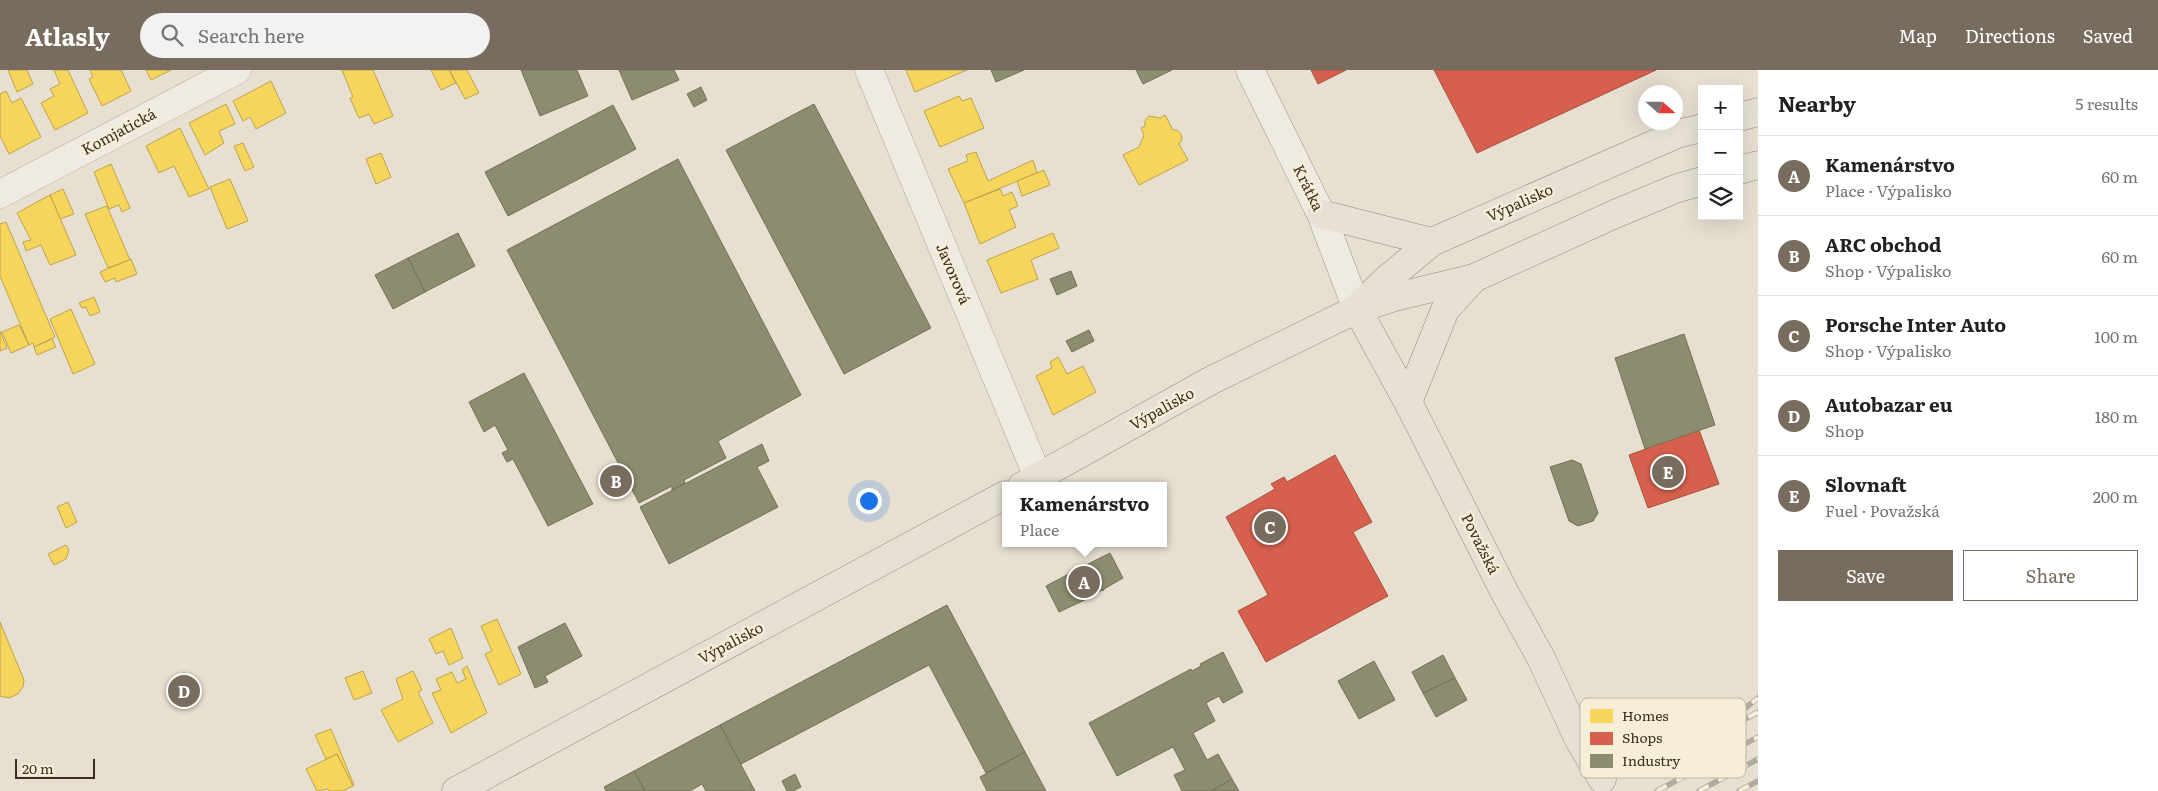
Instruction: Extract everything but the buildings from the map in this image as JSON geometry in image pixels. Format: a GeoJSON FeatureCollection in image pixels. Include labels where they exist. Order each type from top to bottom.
{"type":"FeatureCollection","features":[{"type":"Feature","properties":{"kind":"main road"},"geometry":{"type":"LineString","coordinates":[[1743,116],[1758,112]]}},
{"type":"Feature","properties":{"kind":"main road","name":"Výpalisko"},"geometry":{"type":"LineString","coordinates":[[1357,309],[1386,280],[1432,242],[1677,134],[1698,129]]}},
{"type":"Feature","properties":{"kind":"main road"},"geometry":{"type":"LineString","coordinates":[[1743,169],[1758,165]]}},
{"type":"Feature","properties":{"kind":"main road","name":"Výpalisko"},"geometry":{"type":"LineString","coordinates":[[1030,481],[1210,382],[1357,309],[1395,297],[1474,278],[1615,214],[1675,189],[1698,182]]}},
{"type":"Feature","properties":{"kind":"main road"},"geometry":{"type":"LineString","coordinates":[[1321,214],[1432,242]]}},
{"type":"Feature","properties":{"kind":"main road"},"geometry":{"type":"LineString","coordinates":[[1408,402],[1445,310],[1474,278]]}},
{"type":"Feature","properties":{"kind":"main road","name":"Považská"},"geometry":{"type":"LineString","coordinates":[[1357,309],[1408,402],[1505,593],[1541,658],[1580,742]]}},
{"type":"Feature","properties":{"kind":"main road","name":"Výpalisko"},"geometry":{"type":"LineString","coordinates":[[456,791],[1002,497]]}},
{"type":"Feature","properties":{"kind":"street","name":"Javorová"},"geometry":{"type":"LineString","coordinates":[[869,70],[1030,481]]}},
{"type":"Feature","properties":{"kind":"street","name":"Krátka"},"geometry":{"type":"LineString","coordinates":[[1250,70],[1321,214],[1357,309]]}},
{"type":"Feature","properties":{"kind":"street","name":"Komjatická"},"geometry":{"type":"LineString","coordinates":[[0,194],[230,72]]}},
{"type":"Feature","properties":{"kind":"railway"},"geometry":{"type":"LineString","coordinates":[[1746,708],[1758,698]]}},
{"type":"Feature","properties":{"kind":"railway"},"geometry":{"type":"LineString","coordinates":[[1746,719],[1758,712]]}},
{"type":"Feature","properties":{"kind":"railway"},"geometry":{"type":"LineString","coordinates":[[1746,743],[1758,737]]}},
{"type":"Feature","properties":{"kind":"railway"},"geometry":{"type":"LineString","coordinates":[[1746,766],[1758,759]]}},
{"type":"Feature","properties":{"kind":"railway"},"geometry":{"type":"LineString","coordinates":[[1657,791],[1681,778]]}},
{"type":"Feature","properties":{"kind":"railway"},"geometry":{"type":"LineString","coordinates":[[1699,791],[1723,778]]}},
{"type":"Feature","properties":{"kind":"railway"},"geometry":{"type":"LineString","coordinates":[[1739,791],[1758,781]]}},
{"type":"Feature","properties":{"kind":"place","name":"Slovnaft"},"geometry":{"type":"Point","coordinates":[1668,472]}},
{"type":"Feature","properties":{"kind":"place","name":"ARC obchod"},"geometry":{"type":"Point","coordinates":[616,481]}},
{"type":"Feature","properties":{"kind":"place","name":"Porsche Inter Auto"},"geometry":{"type":"Point","coordinates":[1270,527]}},
{"type":"Feature","properties":{"kind":"place","name":"Kamenárstvo"},"geometry":{"type":"Point","coordinates":[1084,582]}},
{"type":"Feature","properties":{"kind":"place","name":"Autobazar eu"},"geometry":{"type":"Point","coordinates":[184,691]}}]}
